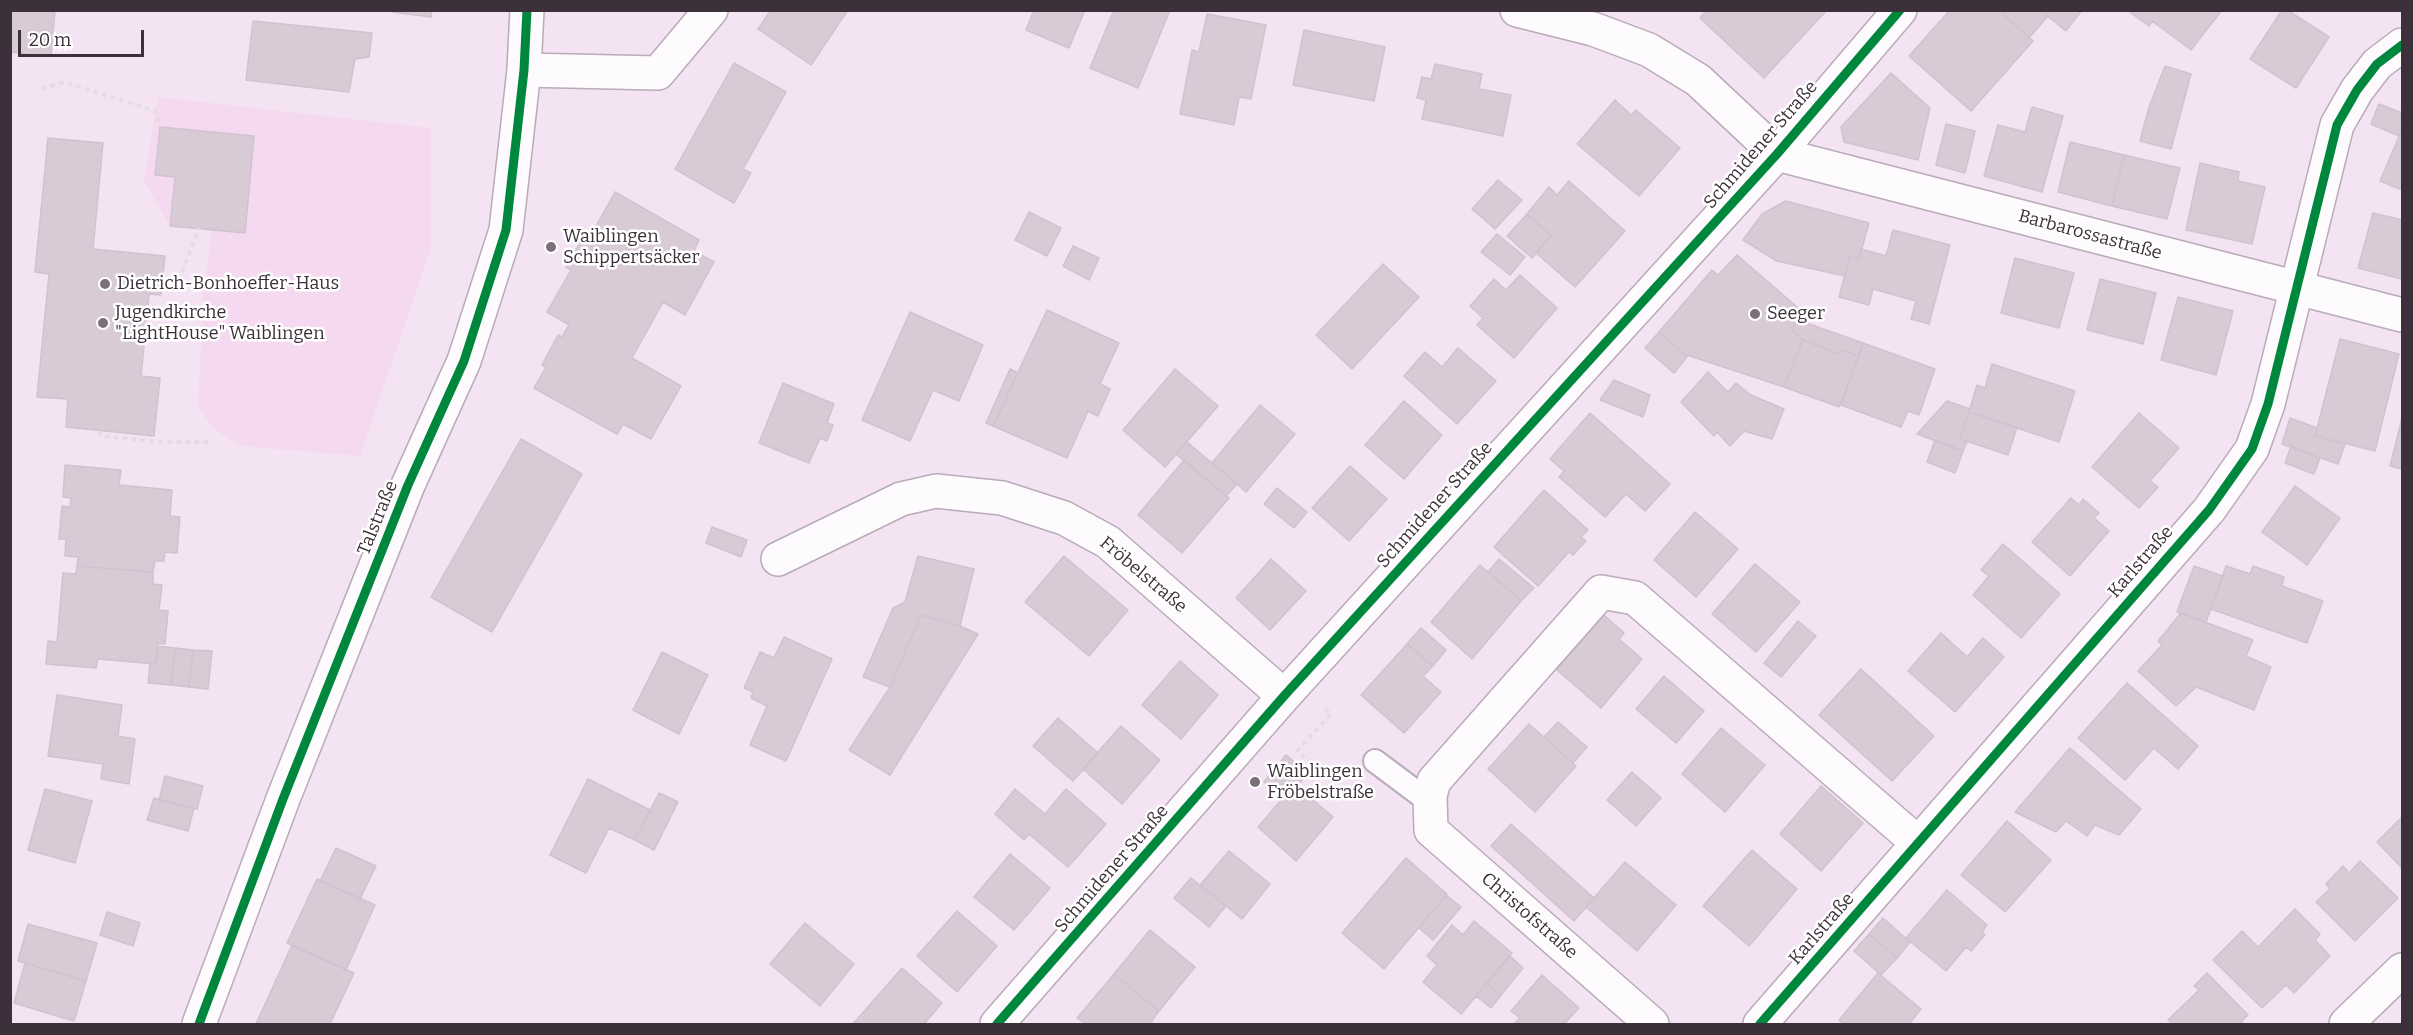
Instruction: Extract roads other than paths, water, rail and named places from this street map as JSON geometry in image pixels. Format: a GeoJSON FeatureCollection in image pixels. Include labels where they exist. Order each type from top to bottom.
{"type":"FeatureCollection","features":[{"type":"Feature","properties":{"kind":"street","name":"Talstraße"},"geometry":{"type":"LineString","coordinates":[[199,1024],[283,799],[408,485],[464,360],[506,230],[524,70],[527,10]]}},
{"type":"Feature","properties":{"kind":"street"},"geometry":{"type":"LineString","coordinates":[[524,70],[658,73],[711,10]]}},
{"type":"Feature","properties":{"kind":"street"},"geometry":{"type":"LineString","coordinates":[[1517,10],[1593,29],[1649,50],[1698,80],[1777,154]]}},
{"type":"Feature","properties":{"kind":"street","name":"Schmidener Straße"},"geometry":{"type":"LineString","coordinates":[[997,1024],[1284,696],[1777,154],[1900,10]]}},
{"type":"Feature","properties":{"kind":"street","name":"Karlstraße"},"geometry":{"type":"LineString","coordinates":[[1760,1024],[2209,510],[2252,449],[2268,404],[2337,125],[2356,90],[2377,64],[2403,45]]}},
{"type":"Feature","properties":{"kind":"street","name":"Barbarossastraße"},"geometry":{"type":"LineString","coordinates":[[1777,154],[2403,315]]}},
{"type":"Feature","properties":{"kind":"street","name":"Fröbelstraße"},"geometry":{"type":"LineString","coordinates":[[778,559],[901,500],[936,491],[1002,498],[1065,518],[1108,542],[1284,696]]}},
{"type":"Feature","properties":{"kind":"street"},"geometry":{"type":"LineString","coordinates":[[1430,796],[1434,781],[1601,592],[1635,598],[1918,843]]}},
{"type":"Feature","properties":{"kind":"street","name":"Christofstraße"},"geometry":{"type":"LineString","coordinates":[[1430,796],[1431,830],[1652,1024]]}},
{"type":"Feature","properties":{"kind":"street"},"geometry":{"type":"LineString","coordinates":[[2346,1024],[2403,970]]}},
{"type":"Feature","properties":{"kind":"lane"},"geometry":{"type":"LineString","coordinates":[[1375,761],[1419,794],[1430,796]]}},
{"type":"Feature","properties":{"kind":"place","name":"Waiblingen Schippertsäcker"},"geometry":{"type":"Point","coordinates":[551,247]}},
{"type":"Feature","properties":{"kind":"place","name":"Dietrich-Bonhoeffer-Haus"},"geometry":{"type":"Point","coordinates":[105,284]}},
{"type":"Feature","properties":{"kind":"place","name":"Seeger"},"geometry":{"type":"Point","coordinates":[1755,314]}},
{"type":"Feature","properties":{"kind":"place","name":"Jugendkirche \"LightHouse\" Waiblingen"},"geometry":{"type":"Point","coordinates":[103,323]}},
{"type":"Feature","properties":{"kind":"place","name":"Waiblingen Fröbelstraße"},"geometry":{"type":"Point","coordinates":[1255,782]}}]}
